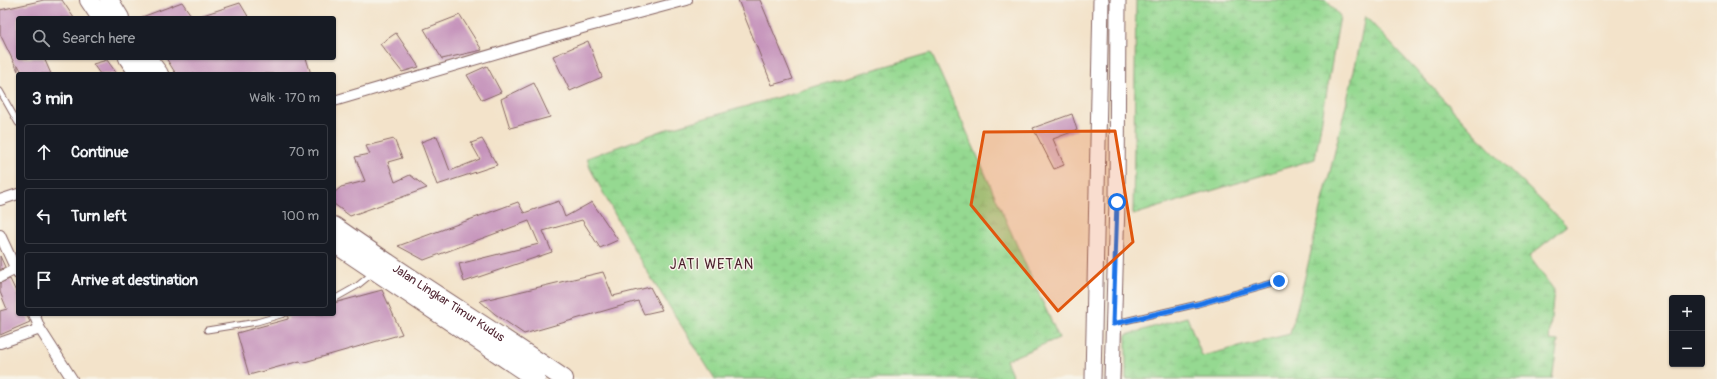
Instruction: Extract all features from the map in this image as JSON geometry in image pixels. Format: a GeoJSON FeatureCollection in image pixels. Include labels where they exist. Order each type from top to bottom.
{"type":"FeatureCollection","features":[{"type":"Feature","properties":{"kind":"highway"},"geometry":{"type":"LineString","coordinates":[[89,0],[100,16]]}},
{"type":"Feature","properties":{"kind":"highway"},"geometry":{"type":"LineString","coordinates":[[109,0],[119,16]]}},
{"type":"Feature","properties":{"kind":"highway"},"geometry":{"type":"LineString","coordinates":[[129,60],[138,72]]}},
{"type":"Feature","properties":{"kind":"highway"},"geometry":{"type":"LineString","coordinates":[[148,60],[158,72]]}},
{"type":"Feature","properties":{"kind":"highway","name":"Jalan Lingkar Timur Kudus"},"geometry":{"type":"LineString","coordinates":[[336,227],[564,379]]}},
{"type":"Feature","properties":{"kind":"highway","name":"Jalan Lingkar Timur Kudus"},"geometry":{"type":"LineString","coordinates":[[336,243],[536,379]]}},
{"type":"Feature","properties":{"kind":"main road"},"geometry":{"type":"LineString","coordinates":[[1094,379],[1101,0]]}},
{"type":"Feature","properties":{"kind":"main road"},"geometry":{"type":"LineString","coordinates":[[1112,379],[1117,202],[1118,0]]}},
{"type":"Feature","properties":{"kind":"street"},"geometry":{"type":"LineString","coordinates":[[336,101],[586,27],[686,0]]}},
{"type":"Feature","properties":{"kind":"street"},"geometry":{"type":"LineString","coordinates":[[0,200],[16,195]]}},
{"type":"Feature","properties":{"kind":"street"},"geometry":{"type":"LineString","coordinates":[[0,235],[16,270]]}},
{"type":"Feature","properties":{"kind":"street"},"geometry":{"type":"LineString","coordinates":[[0,277],[16,272]]}},
{"type":"Feature","properties":{"kind":"street"},"geometry":{"type":"LineString","coordinates":[[35,316],[40,329],[72,379]]}},
{"type":"Feature","properties":{"kind":"street"},"geometry":{"type":"LineString","coordinates":[[0,343],[40,329]]}},
{"type":"Feature","properties":{"kind":"lane"},"geometry":{"type":"LineString","coordinates":[[0,91],[16,120]]}},
{"type":"Feature","properties":{"kind":"lane"},"geometry":{"type":"LineString","coordinates":[[336,298],[357,286],[375,271]]}},
{"type":"Feature","properties":{"kind":"lane"},"geometry":{"type":"LineString","coordinates":[[1113,324],[1198,304],[1279,281]]}},
{"type":"Feature","properties":{"kind":"lane"},"geometry":{"type":"LineString","coordinates":[[207,330],[257,322],[277,316]]}},
{"type":"Feature","properties":{"kind":"highlighted area"},"geometry":{"type":"Polygon","coordinates":[[[1115,131],[1133,242],[1058,311],[971,205],[984,132],[1115,131]]]}},
{"type":"Feature","properties":{"kind":"green space"},"geometry":{"type":"Polygon","coordinates":[[[1136,0],[1326,0],[1340,16],[1315,159],[1133,215],[1136,0]]]}},
{"type":"Feature","properties":{"kind":"green space"},"geometry":{"type":"Polygon","coordinates":[[[1365,16],[1503,163],[1567,226],[1529,256],[1554,290],[1549,340],[1558,341],[1552,379],[1126,379],[1126,335],[1187,317],[1202,356],[1290,334],[1357,58],[1365,16]]]}},
{"type":"Feature","properties":{"kind":"green space"},"geometry":{"type":"Polygon","coordinates":[[[931,53],[1059,338],[1006,360],[1014,379],[715,379],[635,252],[590,168],[587,158],[664,130],[931,53]]]}},
{"type":"Feature","properties":{"kind":"building"},"geometry":{"type":"Polygon","coordinates":[[[44,0],[62,0],[73,16],[16,16],[16,60],[45,60],[50,72],[22,72],[18,65],[18,71],[0,34],[0,10],[44,0]]]}},
{"type":"Feature","properties":{"kind":"building"},"geometry":{"type":"Polygon","coordinates":[[[738,0],[760,0],[793,79],[772,85],[738,0]]]}},
{"type":"Feature","properties":{"kind":"building"},"geometry":{"type":"Polygon","coordinates":[[[182,2],[192,16],[145,16],[182,2]]]}},
{"type":"Feature","properties":{"kind":"building"},"geometry":{"type":"Polygon","coordinates":[[[240,3],[248,16],[200,16],[240,3]]]}},
{"type":"Feature","properties":{"kind":"building"},"geometry":{"type":"Polygon","coordinates":[[[460,15],[482,50],[442,59],[424,29],[460,15]]]}},
{"type":"Feature","properties":{"kind":"building"},"geometry":{"type":"Polygon","coordinates":[[[396,33],[419,67],[402,72],[380,44],[396,33]]]}},
{"type":"Feature","properties":{"kind":"building"},"geometry":{"type":"Polygon","coordinates":[[[588,41],[602,77],[570,91],[553,56],[588,41]]]}},
{"type":"Feature","properties":{"kind":"building"},"geometry":{"type":"Polygon","coordinates":[[[107,60],[116,72],[99,72],[93,64],[107,60]]]}},
{"type":"Feature","properties":{"kind":"building"},"geometry":{"type":"Polygon","coordinates":[[[167,60],[307,60],[310,72],[175,72],[167,60]]]}},
{"type":"Feature","properties":{"kind":"building"},"geometry":{"type":"Polygon","coordinates":[[[487,66],[501,92],[482,100],[467,75],[487,66]]]}},
{"type":"Feature","properties":{"kind":"building"},"geometry":{"type":"Polygon","coordinates":[[[534,83],[550,117],[510,128],[501,99],[534,83]]]}},
{"type":"Feature","properties":{"kind":"building"},"geometry":{"type":"Polygon","coordinates":[[[1072,114],[1077,130],[1053,139],[1064,165],[1054,169],[1033,128],[1072,114]]]}},
{"type":"Feature","properties":{"kind":"building"},"geometry":{"type":"Polygon","coordinates":[[[437,136],[450,171],[480,159],[471,143],[482,139],[497,165],[437,185],[421,142],[437,136]]]}},
{"type":"Feature","properties":{"kind":"building"},"geometry":{"type":"Polygon","coordinates":[[[394,139],[402,158],[388,162],[395,182],[410,175],[427,188],[350,216],[336,206],[336,191],[341,187],[365,181],[355,157],[370,154],[366,146],[394,139]]]}},
{"type":"Feature","properties":{"kind":"building"},"geometry":{"type":"Polygon","coordinates":[[[559,201],[565,217],[592,202],[618,240],[600,248],[582,220],[543,231],[552,252],[464,282],[459,264],[539,244],[529,221],[424,260],[398,246],[518,202],[524,213],[559,201]]]}},
{"type":"Feature","properties":{"kind":"building"},"geometry":{"type":"Polygon","coordinates":[[[0,256],[5,267],[0,270],[0,256]]]}},
{"type":"Feature","properties":{"kind":"building"},"geometry":{"type":"Polygon","coordinates":[[[603,272],[613,296],[650,287],[662,310],[644,314],[638,301],[524,334],[495,314],[480,301],[603,272]]]}},
{"type":"Feature","properties":{"kind":"building"},"geometry":{"type":"Polygon","coordinates":[[[10,279],[16,292],[16,316],[27,316],[30,322],[0,335],[0,311],[7,309],[0,292],[0,283],[10,279]]]}},
{"type":"Feature","properties":{"kind":"building"},"geometry":{"type":"Polygon","coordinates":[[[382,290],[402,334],[301,363],[300,361],[249,375],[237,333],[288,319],[288,316],[336,316],[336,302],[382,290]]]}},
{"type":"Feature","properties":{"kind":"district","name":"JATI WETAN"},"geometry":{"type":"Point","coordinates":[712,264]}},
{"type":"Feature","properties":{"kind":"route"},"geometry":{"type":"LineString","coordinates":[[1117,202],[1113,324],[1198,304],[1279,281]]}}]}
